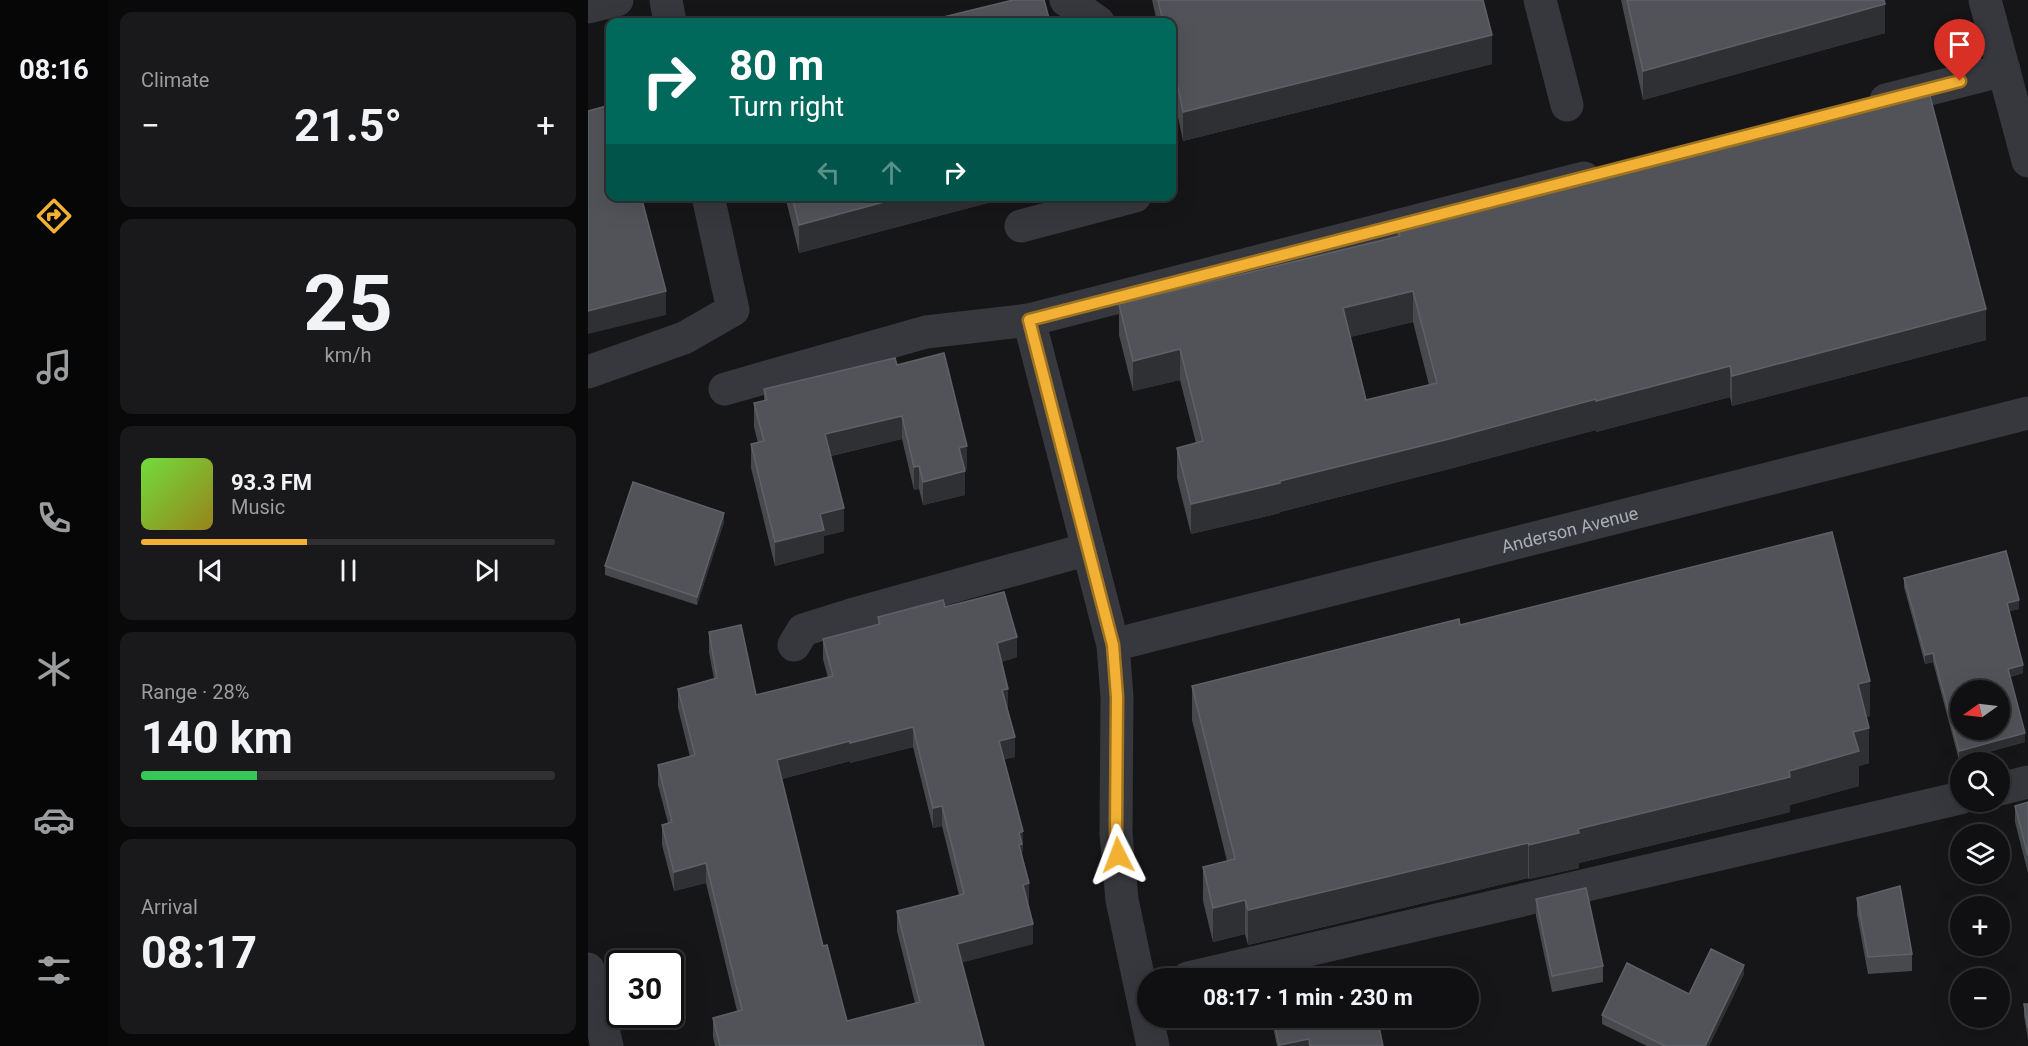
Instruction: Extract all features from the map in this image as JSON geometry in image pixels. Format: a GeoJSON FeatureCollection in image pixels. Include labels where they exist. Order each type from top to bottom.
{"type":"FeatureCollection","features":[{"type":"Feature","properties":{"kind":"street"},"geometry":{"type":"LineString","coordinates":[[588,8],[617,0]]}},
{"type":"Feature","properties":{"kind":"street"},"geometry":{"type":"LineString","coordinates":[[666,0],[669,18]]}},
{"type":"Feature","properties":{"kind":"street"},"geometry":{"type":"LineString","coordinates":[[1066,0],[1092,18]]}},
{"type":"Feature","properties":{"kind":"street"},"geometry":{"type":"LineString","coordinates":[[1540,0],[1567,105]]}},
{"type":"Feature","properties":{"kind":"street"},"geometry":{"type":"LineString","coordinates":[[1985,0],[2028,161]]}},
{"type":"Feature","properties":{"kind":"street"},"geometry":{"type":"LineString","coordinates":[[1856,108],[2004,70]]}},
{"type":"Feature","properties":{"kind":"street"},"geometry":{"type":"LineString","coordinates":[[725,389],[926,332],[1029,320],[1615,170]]}},
{"type":"Feature","properties":{"kind":"street"},"geometry":{"type":"LineString","coordinates":[[588,372],[684,338],[733,310],[709,201]]}},
{"type":"Feature","properties":{"kind":"street"},"geometry":{"type":"LineString","coordinates":[[1021,226],[1116,201]]}},
{"type":"Feature","properties":{"kind":"street"},"geometry":{"type":"LineString","coordinates":[[1029,320],[1113,645],[1117,697],[1116,833],[1122,900],[1139,968]]}},
{"type":"Feature","properties":{"kind":"street","name":"Anderson Avenue"},"geometry":{"type":"LineString","coordinates":[[1113,645],[2028,413]]}},
{"type":"Feature","properties":{"kind":"street"},"geometry":{"type":"LineString","coordinates":[[794,645],[803,630],[1088,549]]}},
{"type":"Feature","properties":{"kind":"street"},"geometry":{"type":"LineString","coordinates":[[2010,786],[2028,782]]}},
{"type":"Feature","properties":{"kind":"street"},"geometry":{"type":"LineString","coordinates":[[1231,968],[1950,800]]}},
{"type":"Feature","properties":{"kind":"street"},"geometry":{"type":"LineString","coordinates":[[588,969],[608,1046]]}},
{"type":"Feature","properties":{"kind":"street"},"geometry":{"type":"LineString","coordinates":[[1150,1028],[1153,1046]]}},
{"type":"Feature","properties":{"kind":"building"},"geometry":{"type":"Polygon","coordinates":[[[1013,0],[1044,0],[1049,18],[939,18],[1013,0]]]}},
{"type":"Feature","properties":{"kind":"building"},"geometry":{"type":"Polygon","coordinates":[[[1158,0],[1483,0],[1492,35],[1183,112],[1176,78],[1176,18],[1162,18],[1158,0]]]}},
{"type":"Feature","properties":{"kind":"building"},"geometry":{"type":"Polygon","coordinates":[[[1627,0],[1884,0],[1885,4],[1643,71],[1627,0]]]}},
{"type":"Feature","properties":{"kind":"building"},"geometry":{"type":"Polygon","coordinates":[[[1927,85],[1986,309],[1732,376],[1730,366],[1191,504],[1177,448],[1203,441],[1180,349],[1133,361],[1119,304],[1400,236],[1397,226],[1700,147],[1700,145],[1927,85]],[[1413,291],[1343,308],[1366,400],[1437,383],[1413,291]]]}},
{"type":"Feature","properties":{"kind":"building"},"geometry":{"type":"Polygon","coordinates":[[[606,106],[606,201],[642,201],[666,291],[588,311],[588,111],[606,106]]]}},
{"type":"Feature","properties":{"kind":"building"},"geometry":{"type":"Polygon","coordinates":[[[793,201],[888,201],[799,225],[793,201]]]}},
{"type":"Feature","properties":{"kind":"building"},"geometry":{"type":"Polygon","coordinates":[[[944,353],[967,446],[959,448],[965,471],[923,482],[919,466],[914,467],[902,416],[825,434],[844,508],[820,514],[824,530],[775,542],[751,444],[764,441],[754,403],[767,400],[764,389],[895,358],[897,365],[944,353]]]}},
{"type":"Feature","properties":{"kind":"building"},"geometry":{"type":"Polygon","coordinates":[[[633,482],[724,513],[697,597],[605,566],[633,482]]]}},
{"type":"Feature","properties":{"kind":"building"},"geometry":{"type":"Polygon","coordinates":[[[1832,532],[1870,681],[1858,684],[1869,728],[1853,732],[1859,751],[1789,771],[1790,777],[1578,829],[1579,833],[1529,845],[1528,843],[1248,910],[1245,900],[1213,908],[1203,867],[1235,859],[1192,686],[1459,619],[1460,625],[1832,532]]]}},
{"type":"Feature","properties":{"kind":"building"},"geometry":{"type":"Polygon","coordinates":[[[2006,551],[2019,600],[2007,603],[2023,665],[2008,669],[2025,733],[2010,737],[2010,680],[1950,680],[1950,717],[1933,653],[1925,655],[1904,578],[2006,551]]]}},
{"type":"Feature","properties":{"kind":"building"},"geometry":{"type":"Polygon","coordinates":[[[1004,592],[1017,637],[997,643],[1008,689],[1002,690],[1015,737],[999,741],[1023,831],[1019,833],[1022,844],[1019,845],[1029,883],[1023,885],[1033,924],[957,944],[984,1046],[720,1046],[713,1018],[742,1010],[706,863],[674,872],[662,825],[672,822],[658,765],[695,755],[678,689],[717,678],[709,632],[741,625],[756,695],[833,676],[823,639],[880,624],[878,617],[943,600],[945,607],[1004,592]],[[913,727],[777,760],[823,946],[827,945],[847,1021],[920,1002],[897,911],[964,894],[942,806],[933,808],[913,727]]]}},
{"type":"Feature","properties":{"kind":"building"},"geometry":{"type":"Polygon","coordinates":[[[1956,740],[1999,740],[1959,751],[1956,740]]]}},
{"type":"Feature","properties":{"kind":"building"},"geometry":{"type":"Polygon","coordinates":[[[2028,802],[2028,856],[2015,806],[2028,802]]]}},
{"type":"Feature","properties":{"kind":"building"},"geometry":{"type":"Polygon","coordinates":[[[1900,886],[1912,954],[1868,957],[1857,898],[1900,886]]]}},
{"type":"Feature","properties":{"kind":"building"},"geometry":{"type":"Polygon","coordinates":[[[1586,888],[1603,966],[1552,976],[1536,899],[1586,888]]]}},
{"type":"Feature","properties":{"kind":"building"},"geometry":{"type":"Polygon","coordinates":[[[1711,949],[1744,965],[1705,1046],[1665,1046],[1602,1015],[1627,963],[1689,994],[1711,949]]]}},
{"type":"Feature","properties":{"kind":"building"},"geometry":{"type":"Polygon","coordinates":[[[2024,1004],[2028,1004],[2028,1028],[2024,1004]]]}},
{"type":"Feature","properties":{"kind":"building"},"geometry":{"type":"Polygon","coordinates":[[[1275,1028],[1379,1028],[1383,1046],[1310,1046],[1309,1039],[1279,1045],[1275,1028]]]}},
{"type":"Feature","properties":{"kind":"route"},"geometry":{"type":"LineString","coordinates":[[1118,855],[1116,833],[1117,697],[1113,645],[1029,320],[1960,81]]}}]}
